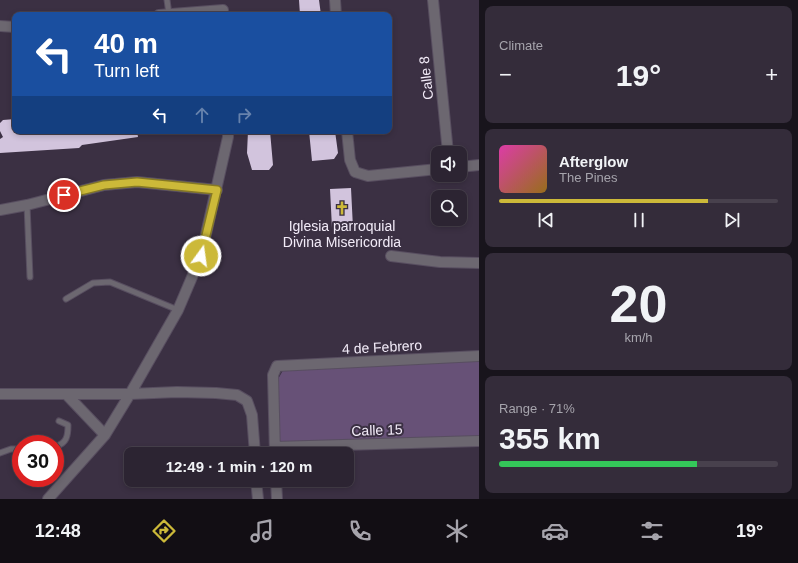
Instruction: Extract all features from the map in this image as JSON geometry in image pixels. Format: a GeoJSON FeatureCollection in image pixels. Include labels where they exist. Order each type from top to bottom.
{"type":"FeatureCollection","features":[{"type":"Feature","properties":{"kind":"street"},"geometry":{"type":"LineString","coordinates":[[335,0],[336,12]]}},
{"type":"Feature","properties":{"kind":"street","name":"Calle 8"},"geometry":{"type":"LineString","coordinates":[[432,0],[447,146]]}},
{"type":"Feature","properties":{"kind":"street"},"geometry":{"type":"LineString","coordinates":[[187,12],[222,8]]}},
{"type":"Feature","properties":{"kind":"street"},"geometry":{"type":"LineString","coordinates":[[0,26],[12,27]]}},
{"type":"Feature","properties":{"kind":"street"},"geometry":{"type":"LineString","coordinates":[[48,499],[105,435],[178,310],[201,256],[217,190],[228,134]]}},
{"type":"Feature","properties":{"kind":"street"},"geometry":{"type":"LineString","coordinates":[[347,134],[350,160],[355,172],[368,176],[431,170]]}},
{"type":"Feature","properties":{"kind":"street"},"geometry":{"type":"LineString","coordinates":[[467,166],[479,165]]}},
{"type":"Feature","properties":{"kind":"street"},"geometry":{"type":"LineString","coordinates":[[0,210],[27,205],[104,185],[137,182],[217,190]]}},
{"type":"Feature","properties":{"kind":"street"},"geometry":{"type":"LineString","coordinates":[[391,256],[440,262],[479,263]]}},
{"type":"Feature","properties":{"kind":"street","name":"4 de Febrero"},"geometry":{"type":"LineString","coordinates":[[275,447],[272,375],[277,366],[479,356]]}},
{"type":"Feature","properties":{"kind":"street"},"geometry":{"type":"LineString","coordinates":[[0,394],[130,394],[177,392],[237,395],[247,401],[252,415],[254,447]]}},
{"type":"Feature","properties":{"kind":"street"},"geometry":{"type":"LineString","coordinates":[[66,394],[105,435]]}},
{"type":"Feature","properties":{"kind":"street","name":"Calle 15"},"geometry":{"type":"LineString","coordinates":[[343,447],[479,441]]}},
{"type":"Feature","properties":{"kind":"street"},"geometry":{"type":"LineString","coordinates":[[257,487],[258,499]]}},
{"type":"Feature","properties":{"kind":"street"},"geometry":{"type":"LineString","coordinates":[[276,487],[277,499]]}},
{"type":"Feature","properties":{"kind":"lane"},"geometry":{"type":"LineString","coordinates":[[167,0],[169,12]]}},
{"type":"Feature","properties":{"kind":"lane"},"geometry":{"type":"LineString","coordinates":[[27,205],[30,277]]}},
{"type":"Feature","properties":{"kind":"lane"},"geometry":{"type":"LineString","coordinates":[[66,299],[93,283],[110,282],[178,310]]}},
{"type":"Feature","properties":{"kind":"lane"},"geometry":{"type":"LineString","coordinates":[[59,420],[68,425],[68,435],[64,441]]}},
{"type":"Feature","properties":{"kind":"lane"},"geometry":{"type":"LineString","coordinates":[[0,453],[12,449]]}},
{"type":"Feature","properties":{"kind":"shaded area"},"geometry":{"type":"Polygon","coordinates":[[[479,359],[479,441],[280,447],[273,388],[286,365],[479,359]]]}},
{"type":"Feature","properties":{"kind":"building"},"geometry":{"type":"Polygon","coordinates":[[[299,0],[319,0],[321,12],[300,12],[299,0]]]}},
{"type":"Feature","properties":{"kind":"building"},"geometry":{"type":"Polygon","coordinates":[[[12,119],[12,134],[138,134],[138,137],[82,145],[79,148],[0,153],[0,139],[3,137],[0,131],[0,123],[3,120],[12,119]]]}},
{"type":"Feature","properties":{"kind":"building"},"geometry":{"type":"Polygon","coordinates":[[[248,134],[270,134],[273,165],[269,170],[252,170],[247,153],[248,134]]]}},
{"type":"Feature","properties":{"kind":"building"},"geometry":{"type":"Polygon","coordinates":[[[309,134],[335,134],[338,153],[334,159],[312,161],[309,134]]]}},
{"type":"Feature","properties":{"kind":"building","name":"Iglesia parroquial Divina Misericordia"},"geometry":{"type":"Polygon","coordinates":[[[351,188],[353,228],[332,228],[330,189],[351,188]]]}},
{"type":"Feature","properties":{"kind":"place","name":"Iglesia parroquial Divina Misericordia"},"geometry":{"type":"Point","coordinates":[342,208]}},
{"type":"Feature","properties":{"kind":"route"},"geometry":{"type":"LineString","coordinates":[[64,195],[104,185],[137,182],[217,190],[201,256]]}}]}
